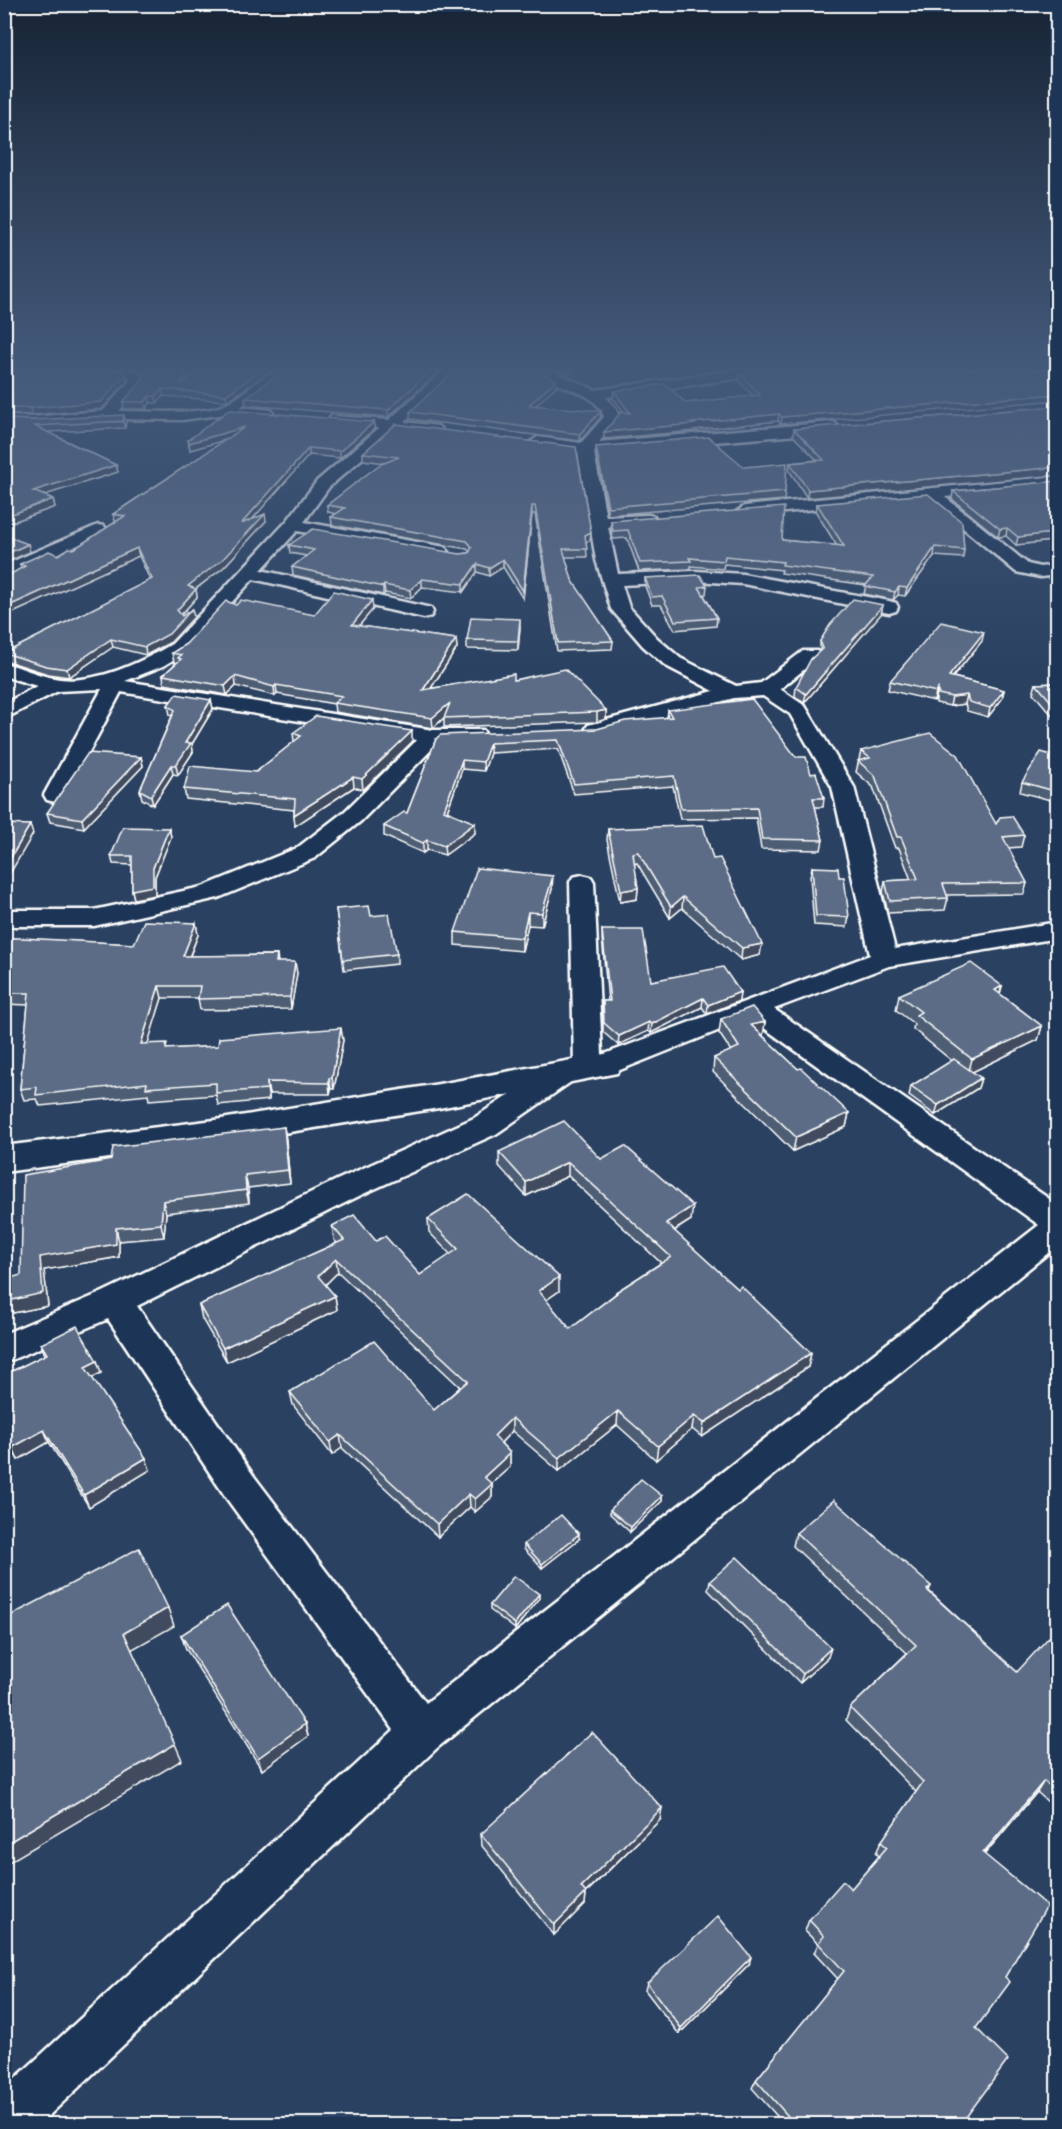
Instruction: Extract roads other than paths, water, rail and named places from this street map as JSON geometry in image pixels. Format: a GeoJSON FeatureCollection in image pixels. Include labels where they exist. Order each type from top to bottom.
{"type":"FeatureCollection","features":[{"type":"Feature","properties":{"kind":"street"},"geometry":{"type":"LineString","coordinates":[[55,795],[108,684],[156,662],[179,648],[293,525],[323,484],[340,469]]}},
{"type":"Feature","properties":{"kind":"street"},"geometry":{"type":"LineString","coordinates":[[589,469],[610,580],[620,609],[650,642],[673,662],[733,692]]}},
{"type":"Feature","properties":{"kind":"street"},"geometry":{"type":"LineString","coordinates":[[733,512],[1058,481]]}},
{"type":"Feature","properties":{"kind":"street"},"geometry":{"type":"LineString","coordinates":[[932,494],[1022,568],[1040,572],[1058,570]]}},
{"type":"Feature","properties":{"kind":"street"},"geometry":{"type":"LineString","coordinates":[[600,522],[663,519]]}},
{"type":"Feature","properties":{"kind":"street"},"geometry":{"type":"LineString","coordinates":[[293,525],[461,555]]}},
{"type":"Feature","properties":{"kind":"street"},"geometry":{"type":"LineString","coordinates":[[4,572],[98,530]]}},
{"type":"Feature","properties":{"kind":"street"},"geometry":{"type":"LineString","coordinates":[[250,573],[424,612]]}},
{"type":"Feature","properties":{"kind":"street"},"geometry":{"type":"LineString","coordinates":[[610,580],[695,576],[743,579],[889,607]]}},
{"type":"Feature","properties":{"kind":"street"},"geometry":{"type":"LineString","coordinates":[[572,730],[615,726],[733,692],[767,689],[810,655]]}},
{"type":"Feature","properties":{"kind":"street"},"geometry":{"type":"LineString","coordinates":[[4,669],[54,685],[108,684],[433,736],[490,734]]}},
{"type":"Feature","properties":{"kind":"street"},"geometry":{"type":"LineString","coordinates":[[4,713],[54,685]]}},
{"type":"Feature","properties":{"kind":"street"},"geometry":{"type":"LineString","coordinates":[[767,689],[798,710],[843,788],[884,959]]}},
{"type":"Feature","properties":{"kind":"street"},"geometry":{"type":"LineString","coordinates":[[4,918],[94,918],[209,893],[306,854],[353,816],[433,736]]}},
{"type":"Feature","properties":{"kind":"street"},"geometry":{"type":"LineString","coordinates":[[582,882],[586,1068]]}},
{"type":"Feature","properties":{"kind":"street"},"geometry":{"type":"LineString","coordinates":[[4,1159],[227,1130],[439,1096],[586,1068],[884,959],[1058,930]]}},
{"type":"Feature","properties":{"kind":"street"},"geometry":{"type":"LineString","coordinates":[[753,1007],[1058,1222]]}},
{"type":"Feature","properties":{"kind":"street"},"geometry":{"type":"LineString","coordinates":[[4,1349],[115,1301],[350,1187],[485,1126],[586,1068]]}},
{"type":"Feature","properties":{"kind":"street"},"geometry":{"type":"LineString","coordinates":[[6,2124],[422,1733],[1058,1227]]}},
{"type":"Feature","properties":{"kind":"street"},"geometry":{"type":"LineString","coordinates":[[115,1301],[240,1487],[422,1733]]}}]}
